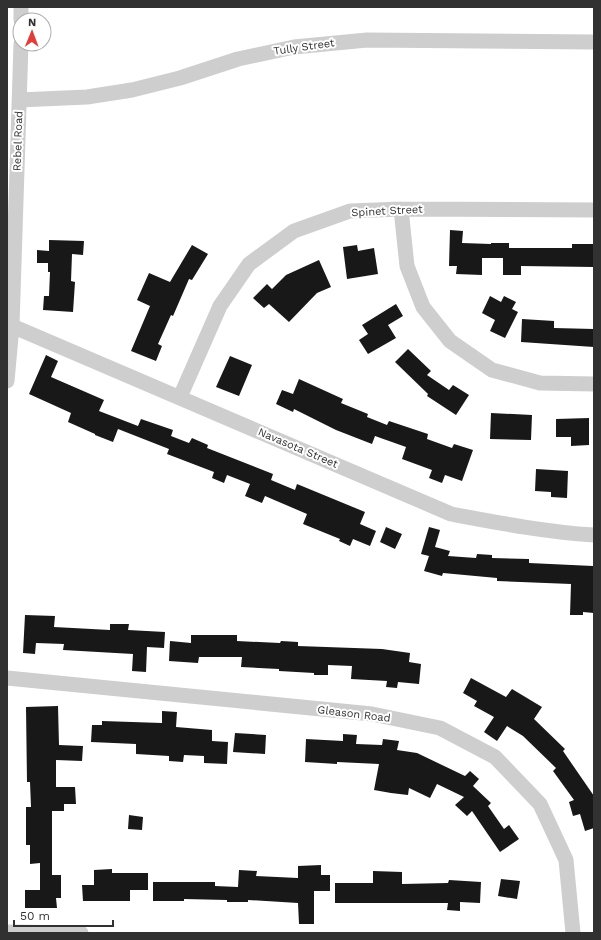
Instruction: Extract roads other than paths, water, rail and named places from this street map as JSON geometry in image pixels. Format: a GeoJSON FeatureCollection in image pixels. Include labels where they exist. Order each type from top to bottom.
{"type":"FeatureCollection","features":[{"type":"Feature","properties":{"kind":"street","name":"Tully Street"},"geometry":{"type":"LineString","coordinates":[[19,100],[87,97],[132,90],[180,78],[238,59],[294,47],[367,40],[594,42]]}},
{"type":"Feature","properties":{"kind":"street","name":"Rebel Road"},"geometry":{"type":"LineString","coordinates":[[7,381],[12,326],[21,52]]}},
{"type":"Feature","properties":{"kind":"street","name":"Spinet Street"},"geometry":{"type":"LineString","coordinates":[[180,397],[220,306],[249,264],[294,231],[350,211],[401,209],[594,210]]}},
{"type":"Feature","properties":{"kind":"street"},"geometry":{"type":"LineString","coordinates":[[401,209],[407,266],[423,307],[450,341],[492,370],[540,383],[594,384]]}},
{"type":"Feature","properties":{"kind":"street","name":"Navasota Street"},"geometry":{"type":"LineString","coordinates":[[12,326],[451,514],[555,532],[594,535]]}},
{"type":"Feature","properties":{"kind":"street","name":"Gleason Road"},"geometry":{"type":"LineString","coordinates":[[7,678],[372,714],[440,728],[495,757],[540,804],[566,860],[573,933]]}},
{"type":"Feature","properties":{"kind":"street"},"geometry":{"type":"LineString","coordinates":[[7,932],[81,933]]}}]}
